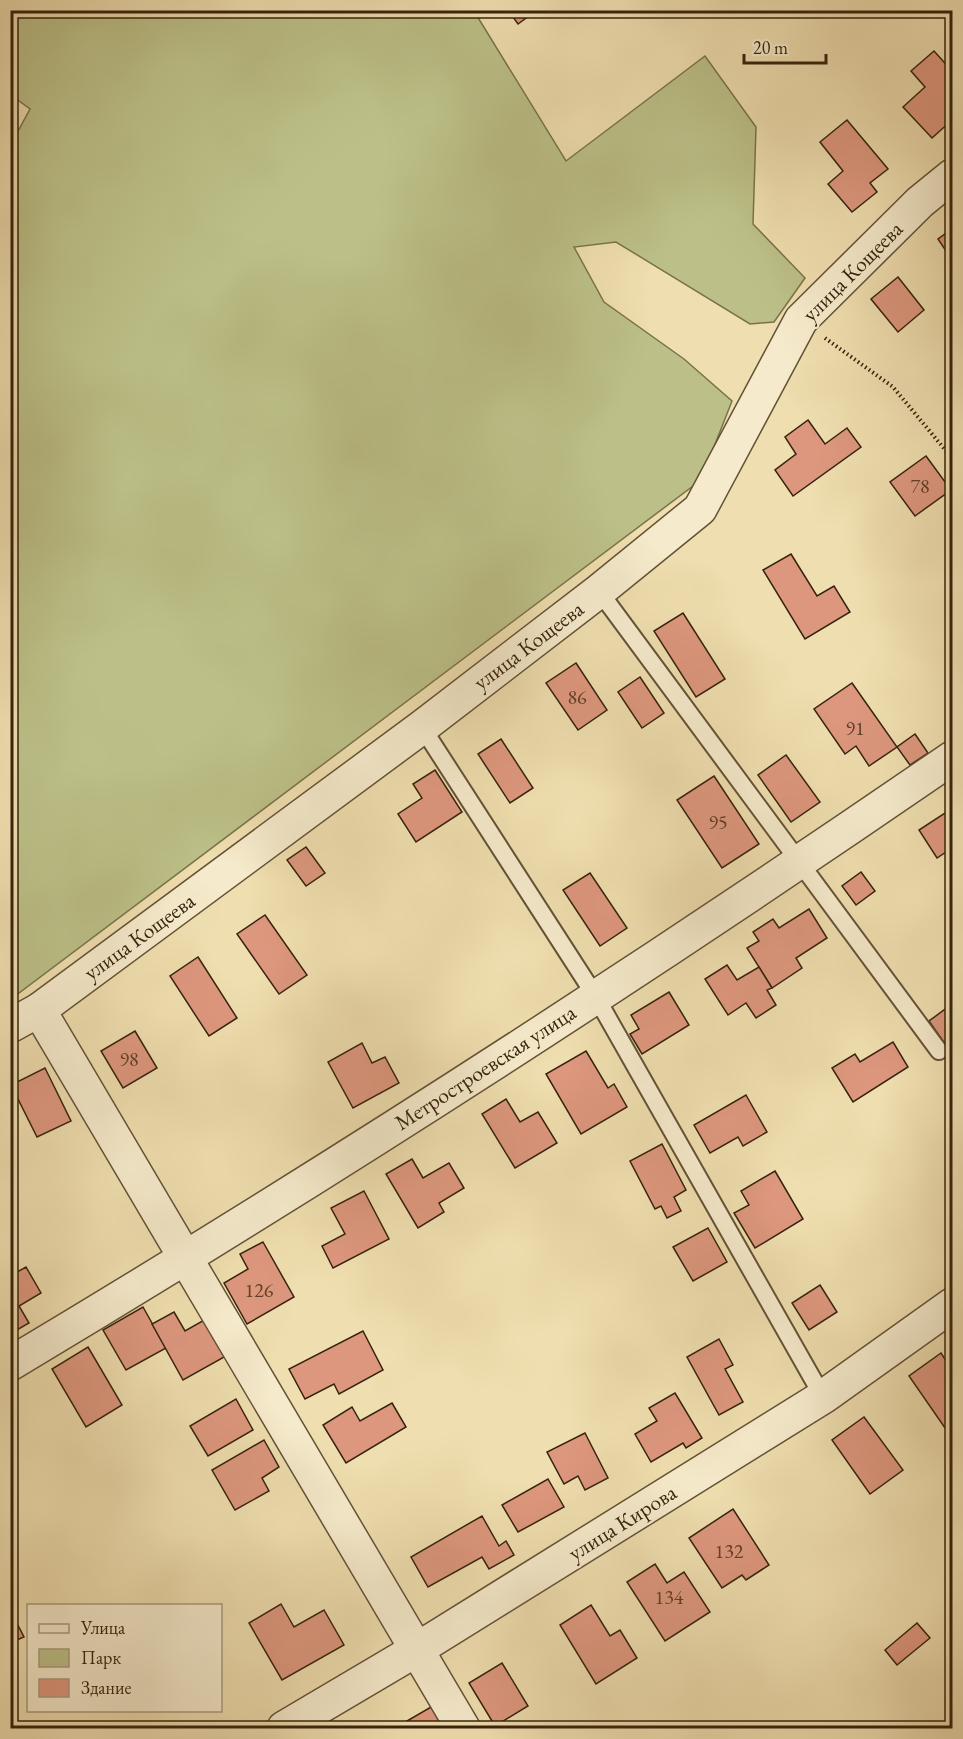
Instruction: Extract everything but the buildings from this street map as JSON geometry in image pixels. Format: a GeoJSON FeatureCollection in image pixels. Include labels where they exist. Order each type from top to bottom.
{"type":"FeatureCollection","features":[{"type":"Feature","properties":{"kind":"street","name":"улица Кощеева"},"geometry":{"type":"LineString","coordinates":[[10,1026],[39,1010],[422,727],[599,591],[700,509],[801,320],[920,201],[952,176]]}},
{"type":"Feature","properties":{"kind":"street","name":"Метростроевская улица"},"geometry":{"type":"LineString","coordinates":[[10,1364],[186,1259],[596,997],[799,864],[952,758]]}},
{"type":"Feature","properties":{"kind":"street"},"geometry":{"type":"LineString","coordinates":[[39,1010],[463,1728]]}},
{"type":"Feature","properties":{"kind":"street","name":"улица Кирова"},"geometry":{"type":"LineString","coordinates":[[284,1728],[416,1650],[823,1397],[952,1305]]}},
{"type":"Feature","properties":{"kind":"lane"},"geometry":{"type":"LineString","coordinates":[[599,591],[939,1051]]}},
{"type":"Feature","properties":{"kind":"lane"},"geometry":{"type":"LineString","coordinates":[[422,727],[596,997],[823,1397]]}},
{"type":"Feature","properties":{"kind":"path"},"geometry":{"type":"LineString","coordinates":[[801,320],[893,387],[952,458]]}},
{"type":"Feature","properties":{"kind":"green space"},"geometry":{"type":"Polygon","coordinates":[[[11,11],[474,11],[566,161],[705,56],[756,127],[753,224],[805,278],[774,322],[750,324],[616,242],[574,247],[604,302],[684,359],[732,401],[701,480],[11,999],[10,146],[30,109],[11,95],[11,11]]]}}]}
